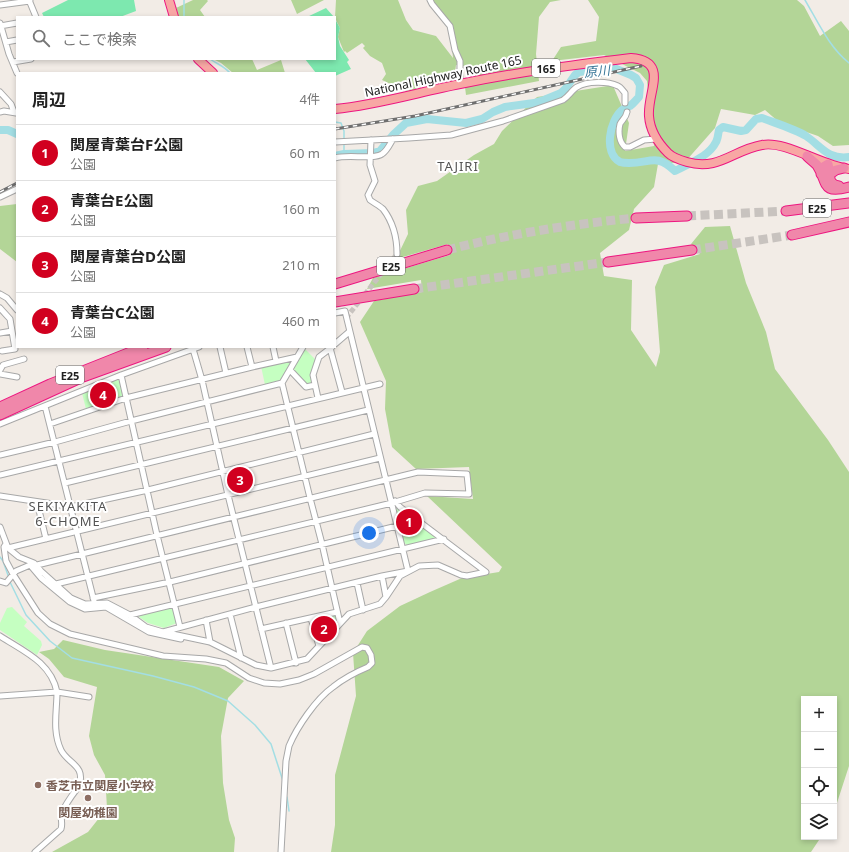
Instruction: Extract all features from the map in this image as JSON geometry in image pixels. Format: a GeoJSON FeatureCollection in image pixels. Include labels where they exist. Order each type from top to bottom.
{"type":"FeatureCollection","features":[{"type":"Feature","properties":{"kind":"highway"},"geometry":{"type":"LineString","coordinates":[[169,0],[174,16]]}},
{"type":"Feature","properties":{"kind":"highway","name":"National Highway Route 165"},"geometry":{"type":"LineString","coordinates":[[336,109],[363,105],[460,84],[545,68],[631,58],[641,59],[651,65],[654,72],[649,114],[652,130],[656,139],[669,154],[678,160],[703,165],[717,163],[762,144],[775,144],[828,164],[846,169]]}},
{"type":"Feature","properties":{"kind":"highway"},"geometry":{"type":"LineString","coordinates":[[199,60],[209,72]]}},
{"type":"Feature","properties":{"kind":"highway"},"geometry":{"type":"LineString","coordinates":[[807,156],[833,184],[849,186]]}},
{"type":"Feature","properties":{"kind":"highway"},"geometry":{"type":"LineString","coordinates":[[825,174],[828,164]]}},
{"type":"Feature","properties":{"kind":"highway"},"geometry":{"type":"LineString","coordinates":[[825,174],[836,170],[846,169]]}},
{"type":"Feature","properties":{"kind":"highway","name":"E25"},"geometry":{"type":"LineString","coordinates":[[786,211],[831,207],[849,203]]}},
{"type":"Feature","properties":{"kind":"highway"},"geometry":{"type":"LineString","coordinates":[[636,218],[687,216]]}},
{"type":"Feature","properties":{"kind":"highway","name":"E25"},"geometry":{"type":"LineString","coordinates":[[792,235],[849,222]]}},
{"type":"Feature","properties":{"kind":"highway","name":"E25"},"geometry":{"type":"LineString","coordinates":[[336,284],[447,250]]}},
{"type":"Feature","properties":{"kind":"highway"},"geometry":{"type":"LineString","coordinates":[[608,262],[692,250]]}},
{"type":"Feature","properties":{"kind":"highway","name":"E25"},"geometry":{"type":"LineString","coordinates":[[336,302],[414,289]]}},
{"type":"Feature","properties":{"kind":"highway","name":"E25"},"geometry":{"type":"LineString","coordinates":[[0,407],[50,384],[140,348]]}},
{"type":"Feature","properties":{"kind":"highway","name":"E25"},"geometry":{"type":"LineString","coordinates":[[0,416],[83,377],[163,348]]}},
{"type":"Feature","properties":{"kind":"street"},"geometry":{"type":"LineString","coordinates":[[0,5],[30,0],[36,16]]}},
{"type":"Feature","properties":{"kind":"street"},"geometry":{"type":"LineString","coordinates":[[430,0],[450,26],[455,50],[460,61],[460,84]]}},
{"type":"Feature","properties":{"kind":"street"},"geometry":{"type":"LineString","coordinates":[[16,23],[0,25],[17,72]]}},
{"type":"Feature","properties":{"kind":"street"},"geometry":{"type":"LineString","coordinates":[[6,42],[16,40]]}},
{"type":"Feature","properties":{"kind":"street"},"geometry":{"type":"LineString","coordinates":[[13,62],[24,60]]}},
{"type":"Feature","properties":{"kind":"street"},"geometry":{"type":"LineString","coordinates":[[336,142],[451,135],[480,128],[563,100],[570,96],[575,88],[584,83],[606,83],[619,86],[625,93],[625,103]]}},
{"type":"Feature","properties":{"kind":"street"},"geometry":{"type":"LineString","coordinates":[[0,92],[11,104],[15,113]]}},
{"type":"Feature","properties":{"kind":"street"},"geometry":{"type":"LineString","coordinates":[[0,112],[4,111],[15,113]]}},
{"type":"Feature","properties":{"kind":"street"},"geometry":{"type":"LineString","coordinates":[[627,112],[626,117],[620,124],[620,139],[624,147],[630,147],[644,140],[656,139]]}},
{"type":"Feature","properties":{"kind":"street"},"geometry":{"type":"LineString","coordinates":[[336,158],[347,156],[377,156],[383,153],[394,139]]}},
{"type":"Feature","properties":{"kind":"street"},"geometry":{"type":"LineString","coordinates":[[371,140],[370,165],[375,181],[368,195],[370,200],[382,208],[393,229],[397,242],[397,254]]}},
{"type":"Feature","properties":{"kind":"street"},"geometry":{"type":"LineString","coordinates":[[0,197],[16,189]]}},
{"type":"Feature","properties":{"kind":"street"},"geometry":{"type":"LineString","coordinates":[[0,296],[7,298],[16,309]]}},
{"type":"Feature","properties":{"kind":"street"},"geometry":{"type":"LineString","coordinates":[[0,308],[10,319],[15,349],[2,351]]}},
{"type":"Feature","properties":{"kind":"street"},"geometry":{"type":"LineString","coordinates":[[336,313],[345,311],[380,458],[393,502],[408,572]]}},
{"type":"Feature","properties":{"kind":"street"},"geometry":{"type":"LineString","coordinates":[[0,333],[12,331]]}},
{"type":"Feature","properties":{"kind":"street"},"geometry":{"type":"LineString","coordinates":[[336,343],[349,332]]}},
{"type":"Feature","properties":{"kind":"street"},"geometry":{"type":"LineString","coordinates":[[0,424],[121,375],[196,348]]}},
{"type":"Feature","properties":{"kind":"street"},"geometry":{"type":"LineString","coordinates":[[220,348],[226,373]]}},
{"type":"Feature","properties":{"kind":"street"},"geometry":{"type":"LineString","coordinates":[[246,348],[252,367]]}},
{"type":"Feature","properties":{"kind":"street"},"geometry":{"type":"LineString","coordinates":[[273,348],[276,361]]}},
{"type":"Feature","properties":{"kind":"street"},"geometry":{"type":"LineString","coordinates":[[0,455],[282,383],[303,348]]}},
{"type":"Feature","properties":{"kind":"street"},"geometry":{"type":"LineString","coordinates":[[318,398],[313,375],[319,357],[331,348],[342,392]]}},
{"type":"Feature","properties":{"kind":"street"},"geometry":{"type":"LineString","coordinates":[[193,349],[202,380],[228,495],[271,668]]}},
{"type":"Feature","properties":{"kind":"street"},"geometry":{"type":"LineString","coordinates":[[50,424],[126,398],[297,357]]}},
{"type":"Feature","properties":{"kind":"street"},"geometry":{"type":"LineString","coordinates":[[0,370],[3,365],[24,360]]}},
{"type":"Feature","properties":{"kind":"street"},"geometry":{"type":"LineString","coordinates":[[290,370],[306,387],[315,385]]}},
{"type":"Feature","properties":{"kind":"street"},"geometry":{"type":"LineString","coordinates":[[0,374],[17,377]]}},
{"type":"Feature","properties":{"kind":"street"},"geometry":{"type":"LineString","coordinates":[[121,375],[152,513],[180,627]]}},
{"type":"Feature","properties":{"kind":"street"},"geometry":{"type":"LineString","coordinates":[[282,383],[340,623]]}},
{"type":"Feature","properties":{"kind":"street"},"geometry":{"type":"LineString","coordinates":[[0,475],[287,405],[380,384]]}},
{"type":"Feature","properties":{"kind":"street"},"geometry":{"type":"LineString","coordinates":[[45,406],[94,604]]}},
{"type":"Feature","properties":{"kind":"street"},"geometry":{"type":"LineString","coordinates":[[65,483],[368,410]]}},
{"type":"Feature","properties":{"kind":"street"},"geometry":{"type":"LineString","coordinates":[[0,496],[70,506],[148,490],[374,434]]}},
{"type":"Feature","properties":{"kind":"street"},"geometry":{"type":"LineString","coordinates":[[281,852],[289,747],[295,734],[323,695],[333,686],[368,667],[372,663],[371,655],[367,648],[362,647],[329,667],[314,674],[298,680],[280,684],[264,683],[249,678],[226,664],[206,659],[163,656],[70,634],[50,624],[38,613],[12,575],[4,553],[4,547],[76,532],[380,458]]}},
{"type":"Feature","properties":{"kind":"street"},"geometry":{"type":"LineString","coordinates":[[37,566],[418,472],[467,474],[469,494],[425,493],[240,540],[56,584]]}},
{"type":"Feature","properties":{"kind":"street"},"geometry":{"type":"LineString","coordinates":[[37,502],[46,539]]}},
{"type":"Feature","properties":{"kind":"street"},"geometry":{"type":"LineString","coordinates":[[0,527],[7,546],[19,557],[34,563],[72,598],[85,604],[107,603],[130,615],[146,626],[163,632],[210,642],[256,665],[271,668],[296,663],[307,659],[349,614],[380,604],[400,576],[419,566],[430,564],[438,565],[467,576],[486,572],[393,502]]}},
{"type":"Feature","properties":{"kind":"street"},"geometry":{"type":"LineString","coordinates":[[93,598],[170,582],[397,526]]}},
{"type":"Feature","properties":{"kind":"street"},"geometry":{"type":"LineString","coordinates":[[130,615],[444,539]]}},
{"type":"Feature","properties":{"kind":"street"},"geometry":{"type":"LineString","coordinates":[[0,581],[6,583],[16,571],[30,565],[41,578],[70,602],[80,607],[85,609],[106,607],[149,632],[181,639]]}},
{"type":"Feature","properties":{"kind":"street"},"geometry":{"type":"LineString","coordinates":[[163,632],[382,576],[408,572]]}},
{"type":"Feature","properties":{"kind":"street"},"geometry":{"type":"LineString","coordinates":[[382,576],[386,597]]}},
{"type":"Feature","properties":{"kind":"street"},"geometry":{"type":"LineString","coordinates":[[357,583],[363,610]]}},
{"type":"Feature","properties":{"kind":"street"},"geometry":{"type":"LineString","coordinates":[[261,630],[337,612]]}},
{"type":"Feature","properties":{"kind":"street"},"geometry":{"type":"LineString","coordinates":[[230,614],[241,658]]}},
{"type":"Feature","properties":{"kind":"street"},"geometry":{"type":"LineString","coordinates":[[311,618],[319,646]]}},
{"type":"Feature","properties":{"kind":"street"},"geometry":{"type":"LineString","coordinates":[[206,620],[210,642]]}},
{"type":"Feature","properties":{"kind":"street"},"geometry":{"type":"LineString","coordinates":[[286,623],[296,663]]}},
{"type":"Feature","properties":{"kind":"street"},"geometry":{"type":"LineString","coordinates":[[0,636],[44,665],[53,677],[57,692],[56,736],[62,752],[79,770],[81,776],[79,786],[62,813],[61,818],[63,824],[61,829],[36,852]]}},
{"type":"Feature","properties":{"kind":"street"},"geometry":{"type":"LineString","coordinates":[[0,696],[57,692],[89,697]]}},
{"type":"Feature","properties":{"kind":"green space"},"geometry":{"type":"Polygon","coordinates":[[[68,0],[134,0],[136,11],[123,16],[44,16],[42,13],[68,0]]]}},
{"type":"Feature","properties":{"kind":"green space"},"geometry":{"type":"Polygon","coordinates":[[[193,0],[208,1],[200,10],[204,16],[178,16],[176,8],[193,0]]]}},
{"type":"Feature","properties":{"kind":"green space"},"geometry":{"type":"Polygon","coordinates":[[[291,0],[324,0],[297,14],[291,0]]]}},
{"type":"Feature","properties":{"kind":"green space"},"geometry":{"type":"Polygon","coordinates":[[[336,0],[398,0],[406,20],[413,30],[436,36],[453,58],[450,26],[430,0],[561,0],[550,2],[539,17],[536,54],[539,81],[466,95],[465,87],[476,78],[472,67],[456,65],[454,80],[446,82],[444,76],[422,81],[417,90],[407,92],[382,80],[386,74],[382,63],[370,56],[363,48],[365,46],[362,43],[347,53],[345,51],[344,52],[338,37],[340,28],[335,16],[336,0]]]}},
{"type":"Feature","properties":{"kind":"green space"},"geometry":{"type":"Polygon","coordinates":[[[588,0],[797,0],[804,6],[820,36],[841,21],[849,31],[849,145],[833,146],[818,136],[780,123],[765,110],[755,115],[721,109],[715,128],[685,162],[658,164],[654,187],[634,209],[629,230],[600,253],[604,276],[632,280],[631,330],[656,367],[660,352],[655,287],[664,265],[700,254],[691,244],[705,227],[730,226],[746,283],[766,332],[775,369],[828,440],[849,472],[849,766],[837,803],[837,696],[801,696],[801,840],[819,840],[811,852],[331,852],[335,825],[335,775],[356,696],[353,653],[367,631],[400,606],[462,578],[499,572],[502,567],[427,496],[473,499],[469,467],[416,469],[392,447],[385,409],[386,381],[360,322],[374,301],[422,292],[421,280],[367,289],[373,278],[450,255],[448,244],[396,259],[408,234],[406,210],[418,186],[437,181],[474,155],[494,144],[502,131],[537,97],[614,85],[629,123],[625,151],[654,146],[647,81],[640,73],[604,55],[552,61],[561,47],[596,41],[599,17],[588,0]]]}},
{"type":"Feature","properties":{"kind":"green space"},"geometry":{"type":"Polygon","coordinates":[[[326,8],[333,16],[309,16],[326,8]]]}},
{"type":"Feature","properties":{"kind":"green space"},"geometry":{"type":"Polygon","coordinates":[[[336,21],[340,28],[338,37],[340,46],[349,60],[347,62],[351,69],[336,76],[336,72],[315,72],[306,60],[336,60],[336,21]]]}},
{"type":"Feature","properties":{"kind":"green space"},"geometry":{"type":"Polygon","coordinates":[[[215,60],[252,60],[257,70],[281,60],[285,72],[232,72],[215,60]]]}},
{"type":"Feature","properties":{"kind":"green space"},"geometry":{"type":"Polygon","coordinates":[[[16,204],[16,261],[0,249],[0,206],[16,204]]]}},
{"type":"Feature","properties":{"kind":"green space"},"geometry":{"type":"Polygon","coordinates":[[[304,348],[316,360],[314,384],[307,386],[291,370],[304,348]]]}},
{"type":"Feature","properties":{"kind":"green space"},"geometry":{"type":"Polygon","coordinates":[[[295,359],[282,381],[265,385],[261,366],[295,359]]]}},
{"type":"Feature","properties":{"kind":"green space"},"geometry":{"type":"Polygon","coordinates":[[[120,378],[124,397],[86,409],[82,393],[120,378]]]}},
{"type":"Feature","properties":{"kind":"green space"},"geometry":{"type":"Polygon","coordinates":[[[247,468],[251,488],[235,492],[230,488],[229,472],[247,468]]]}},
{"type":"Feature","properties":{"kind":"green space"},"geometry":{"type":"Polygon","coordinates":[[[399,507],[436,535],[435,538],[407,545],[403,542],[396,509],[399,507]]]}},
{"type":"Feature","properties":{"kind":"green space"},"geometry":{"type":"Polygon","coordinates":[[[174,606],[177,623],[164,628],[148,623],[139,617],[140,614],[174,606]]]}},
{"type":"Feature","properties":{"kind":"green space"},"geometry":{"type":"Polygon","coordinates":[[[12,607],[27,622],[24,626],[41,641],[42,645],[37,655],[0,630],[0,623],[7,608],[12,607]]]}},
{"type":"Feature","properties":{"kind":"green space"},"geometry":{"type":"Polygon","coordinates":[[[335,614],[338,622],[320,642],[315,620],[317,617],[335,614]]]}},
{"type":"Feature","properties":{"kind":"green space"},"geometry":{"type":"Polygon","coordinates":[[[63,640],[105,650],[219,667],[244,681],[228,698],[221,736],[223,783],[229,820],[235,838],[234,852],[52,852],[88,832],[107,808],[105,775],[94,755],[89,736],[97,687],[64,677],[49,659],[39,652],[54,649],[63,640]]]}},
{"type":"Feature","properties":{"kind":"waterway"},"geometry":{"type":"LineString","coordinates":[[184,0],[184,16]]}},
{"type":"Feature","properties":{"kind":"waterway"},"geometry":{"type":"LineString","coordinates":[[805,0],[830,42],[849,63]]}},
{"type":"Feature","properties":{"kind":"waterway"},"geometry":{"type":"LineString","coordinates":[[212,60],[229,72]]}},
{"type":"Feature","properties":{"kind":"waterway","name":"原川"},"geometry":{"type":"LineString","coordinates":[[336,156],[373,153],[380,151],[393,135],[406,123],[427,119],[466,123],[482,119],[505,107],[534,103],[561,93],[579,72],[614,68],[636,78],[640,85],[639,97],[630,106],[622,110],[614,121],[612,128],[610,136],[611,151],[615,158],[620,162],[637,163],[653,160],[663,162],[675,171],[705,155],[717,141],[719,130],[723,127],[741,131],[746,130],[756,119],[762,118],[801,133],[830,154],[849,157]]}},
{"type":"Feature","properties":{"kind":"waterway"},"geometry":{"type":"LineString","coordinates":[[336,122],[341,123],[344,131],[344,154]]}},
{"type":"Feature","properties":{"kind":"waterway","name":"原川"},"geometry":{"type":"LineString","coordinates":[[0,130],[8,130],[16,134]]}},
{"type":"Feature","properties":{"kind":"waterway"},"geometry":{"type":"LineString","coordinates":[[0,557],[9,578]]}},
{"type":"Feature","properties":{"kind":"waterway"},"geometry":{"type":"LineString","coordinates":[[10,582],[26,615],[50,641],[72,658],[153,676],[194,687],[228,701],[255,725],[271,744],[283,781]]}},
{"type":"Feature","properties":{"kind":"waterway"},"geometry":{"type":"LineString","coordinates":[[287,797],[289,811]]}},
{"type":"Feature","properties":{"kind":"tunnel"},"geometry":{"type":"LineString","coordinates":[[687,216],[786,211]]}},
{"type":"Feature","properties":{"kind":"tunnel"},"geometry":{"type":"LineString","coordinates":[[447,250],[541,230],[636,218]]}},
{"type":"Feature","properties":{"kind":"tunnel"},"geometry":{"type":"LineString","coordinates":[[692,250],[792,235]]}},
{"type":"Feature","properties":{"kind":"tunnel"},"geometry":{"type":"LineString","coordinates":[[346,318],[397,254]]}},
{"type":"Feature","properties":{"kind":"tunnel"},"geometry":{"type":"LineString","coordinates":[[414,289],[608,262]]}},
{"type":"Feature","properties":{"kind":"railway"},"geometry":{"type":"LineString","coordinates":[[336,129],[415,116],[641,66]]}},
{"type":"Feature","properties":{"kind":"railway"},"geometry":{"type":"LineString","coordinates":[[0,192],[16,184]]}},
{"type":"Feature","properties":{"kind":"place","name":"青葉台C公園"},"geometry":{"type":"Point","coordinates":[103,395]}},
{"type":"Feature","properties":{"kind":"place","name":"関屋青葉台D公園"},"geometry":{"type":"Point","coordinates":[240,480]}},
{"type":"Feature","properties":{"kind":"place","name":"関屋青葉台F公園"},"geometry":{"type":"Point","coordinates":[409,522]}},
{"type":"Feature","properties":{"kind":"place","name":"青葉台E公園"},"geometry":{"type":"Point","coordinates":[324,629]}},
{"type":"Feature","properties":{"kind":"place","name":"香芝市立関屋小学校"},"geometry":{"type":"Point","coordinates":[38,785]}},
{"type":"Feature","properties":{"kind":"place","name":"関屋幼稚園"},"geometry":{"type":"Point","coordinates":[88,798]}},
{"type":"Feature","properties":{"kind":"district","name":"TAJIRI"},"geometry":{"type":"Point","coordinates":[458,166]}},
{"type":"Feature","properties":{"kind":"district","name":"SEKIYAKITA 6-CHOME"},"geometry":{"type":"Point","coordinates":[68,514]}}]}
